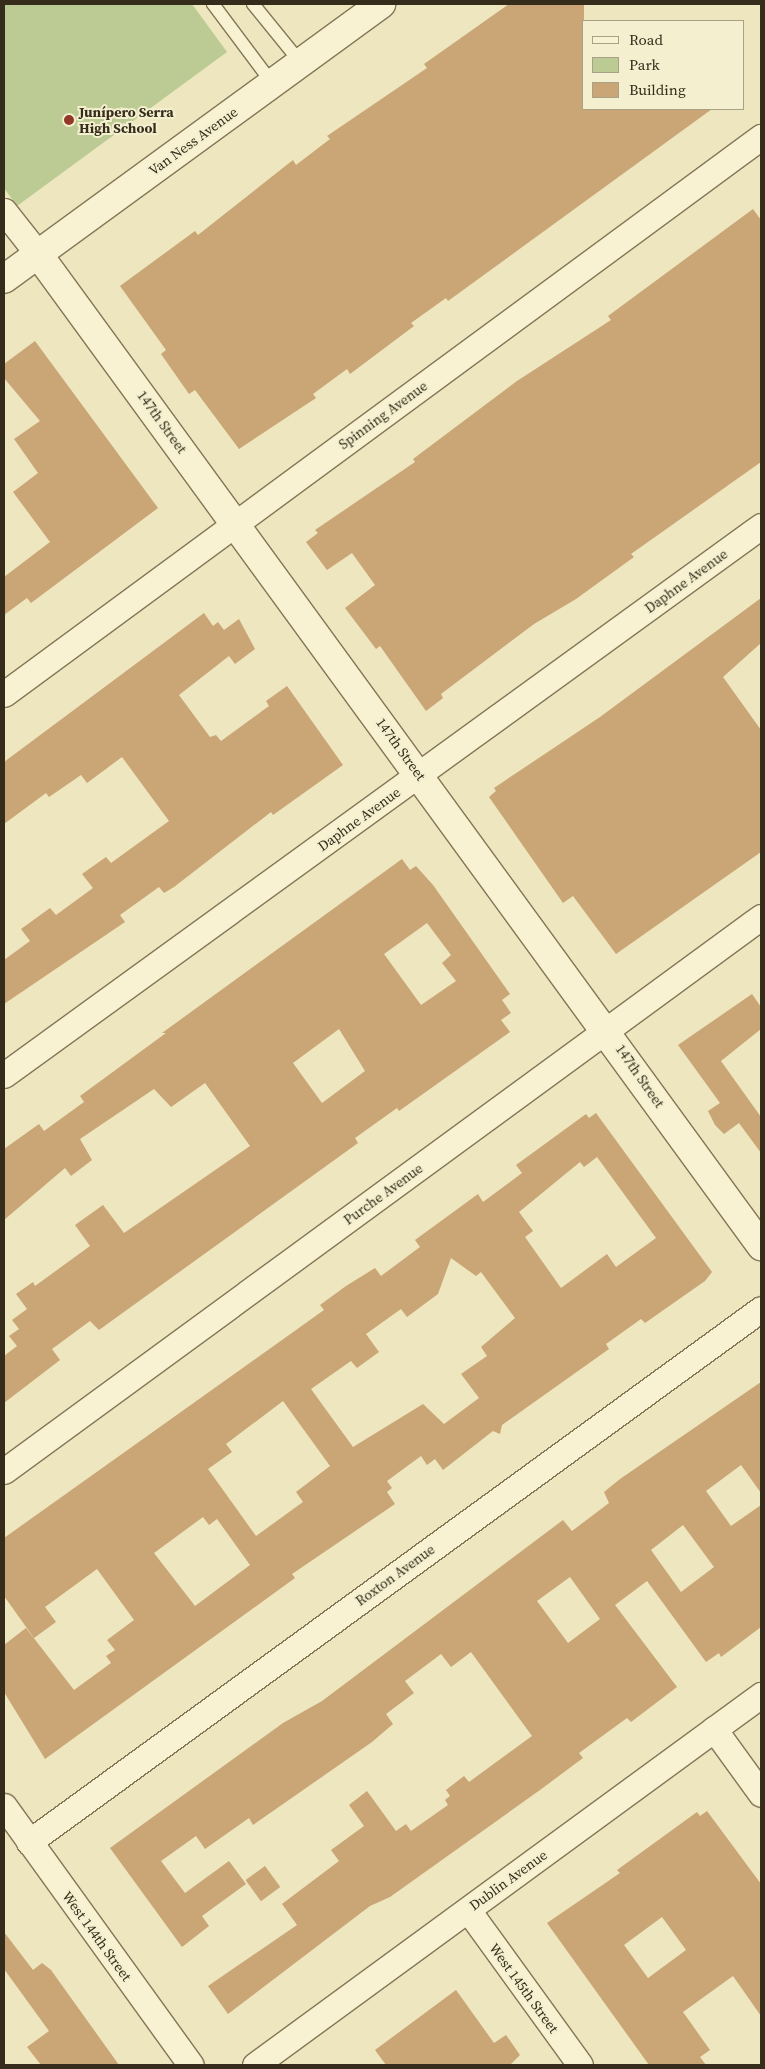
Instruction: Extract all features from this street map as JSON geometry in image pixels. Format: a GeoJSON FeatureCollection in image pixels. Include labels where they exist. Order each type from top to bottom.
{"type":"FeatureCollection","features":[{"type":"Feature","properties":{"kind":"street","name":"Van Ness Avenue"},"geometry":{"type":"LineString","coordinates":[[4,279],[381,4]]}},
{"type":"Feature","properties":{"kind":"street","name":"Spinning Avenue"},"geometry":{"type":"LineString","coordinates":[[4,694],[761,136]]}},
{"type":"Feature","properties":{"kind":"street"},"geometry":{"type":"LineString","coordinates":[[4,211],[38,254]]}},
{"type":"Feature","properties":{"kind":"street","name":"147th Street"},"geometry":{"type":"LineString","coordinates":[[38,254],[607,1030],[761,1246]]}},
{"type":"Feature","properties":{"kind":"street","name":"Daphne Avenue"},"geometry":{"type":"LineString","coordinates":[[4,1075],[761,526]]}},
{"type":"Feature","properties":{"kind":"street","name":"Purche Avenue"},"geometry":{"type":"LineString","coordinates":[[4,1471],[761,917]]}},
{"type":"Feature","properties":{"kind":"street","name":"Roxton Avenue"},"geometry":{"type":"LineString","coordinates":[[29,1842],[761,1309]]}},
{"type":"Feature","properties":{"kind":"street","name":"Dublin Avenue"},"geometry":{"type":"LineString","coordinates":[[255,2065],[761,1695]]}},
{"type":"Feature","properties":{"kind":"street"},"geometry":{"type":"LineString","coordinates":[[714,1729],[761,1794]]}},
{"type":"Feature","properties":{"kind":"street","name":"West 144th Street"},"geometry":{"type":"LineString","coordinates":[[4,1806],[192,2065]]}},
{"type":"Feature","properties":{"kind":"street","name":"West 145th Street"},"geometry":{"type":"LineString","coordinates":[[468,1910],[580,2065]]}},
{"type":"Feature","properties":{"kind":"lane"},"geometry":{"type":"LineString","coordinates":[[214,4],[272,83]]}},
{"type":"Feature","properties":{"kind":"lane"},"geometry":{"type":"LineString","coordinates":[[253,4],[301,63]]}},
{"type":"Feature","properties":{"kind":"green space","name":"Junípero Serra High School"},"geometry":{"type":"Polygon","coordinates":[[[4,4],[192,4],[227,52],[17,206],[4,188],[4,4]]]}},
{"type":"Feature","properties":{"kind":"building"},"geometry":{"type":"Polygon","coordinates":[[[509,4],[584,4],[584,20],[582,20],[582,110],[711,110],[448,301],[446,298],[411,323],[414,326],[350,374],[347,369],[313,394],[316,398],[239,449],[195,390],[189,394],[161,354],[166,350],[120,286],[195,231],[198,235],[293,160],[296,165],[330,139],[327,136],[427,68],[424,64],[509,4]]]}},
{"type":"Feature","properties":{"kind":"building"},"geometry":{"type":"Polygon","coordinates":[[[753,209],[761,220],[761,462],[631,554],[634,557],[576,599],[534,624],[441,694],[443,698],[426,711],[380,646],[376,649],[345,608],[375,585],[352,553],[327,570],[306,542],[318,533],[315,530],[415,462],[413,459],[517,381],[611,320],[608,316],[753,209]]]}},
{"type":"Feature","properties":{"kind":"building"},"geometry":{"type":"Polygon","coordinates":[[[35,341],[158,508],[31,603],[27,598],[4,615],[4,577],[50,542],[13,492],[38,473],[14,439],[40,421],[4,378],[4,364],[35,341]]]}},
{"type":"Feature","properties":{"kind":"building"},"geometry":{"type":"Polygon","coordinates":[[[761,598],[761,643],[723,677],[761,730],[761,852],[616,954],[573,896],[563,903],[489,797],[496,791],[494,788],[600,717],[761,598]]]}},
{"type":"Feature","properties":{"kind":"building"},"geometry":{"type":"Polygon","coordinates":[[[204,613],[213,626],[218,622],[224,630],[239,619],[255,649],[235,664],[229,656],[179,695],[210,737],[216,735],[221,741],[269,706],[266,701],[287,686],[343,765],[273,815],[271,812],[174,887],[164,893],[159,887],[120,915],[125,922],[4,1004],[4,960],[30,941],[21,929],[50,908],[56,915],[93,888],[82,874],[106,857],[111,863],[169,821],[122,757],[87,783],[81,775],[49,797],[46,793],[4,824],[4,762],[204,613]]]}},
{"type":"Feature","properties":{"kind":"building"},"geometry":{"type":"Polygon","coordinates":[[[402,859],[410,870],[416,866],[433,885],[510,994],[502,1000],[511,1013],[501,1020],[510,1032],[399,1111],[397,1108],[355,1138],[358,1143],[99,1330],[90,1321],[52,1349],[60,1360],[4,1403],[4,1356],[17,1346],[9,1336],[19,1329],[12,1320],[27,1309],[16,1294],[33,1282],[35,1286],[90,1246],[75,1225],[103,1205],[124,1233],[250,1146],[205,1083],[171,1107],[154,1089],[80,1139],[92,1160],[71,1176],[65,1168],[4,1220],[4,1149],[39,1124],[44,1131],[84,1102],[80,1096],[166,1033],[162,1033],[402,859]],[[427,923],[384,954],[421,1005],[456,981],[442,963],[451,955],[427,923]],[[339,1029],[293,1063],[322,1103],[365,1071],[339,1029]]]}},
{"type":"Feature","properties":{"kind":"building"},"geometry":{"type":"Polygon","coordinates":[[[752,994],[761,1007],[761,1029],[721,1061],[761,1117],[761,1153],[739,1123],[724,1134],[715,1125],[708,1111],[720,1103],[678,1045],[752,994]]]}},
{"type":"Feature","properties":{"kind":"building"},"geometry":{"type":"Polygon","coordinates":[[[596,1113],[712,1272],[705,1281],[645,1323],[641,1319],[606,1344],[609,1349],[502,1425],[500,1434],[493,1431],[443,1470],[435,1459],[427,1465],[421,1456],[387,1481],[392,1488],[387,1492],[395,1504],[292,1574],[295,1578],[45,1759],[4,1692],[4,1645],[26,1628],[74,1690],[111,1663],[106,1656],[115,1650],[107,1640],[134,1620],[97,1569],[45,1607],[56,1622],[34,1638],[4,1596],[4,1538],[324,1310],[320,1305],[346,1286],[375,1268],[381,1276],[420,1247],[415,1240],[478,1194],[483,1202],[522,1173],[516,1165],[586,1114],[589,1118],[596,1113]],[[597,1157],[584,1167],[580,1162],[519,1212],[533,1231],[525,1237],[561,1288],[607,1254],[616,1267],[656,1238],[597,1157]],[[451,1258],[438,1294],[407,1317],[401,1309],[366,1334],[379,1352],[357,1368],[351,1361],[311,1389],[353,1447],[423,1404],[444,1424],[479,1398],[461,1374],[487,1356],[481,1347],[515,1318],[481,1272],[476,1276],[451,1258]],[[283,1401],[226,1444],[232,1452],[208,1469],[256,1536],[303,1502],[296,1492],[330,1466],[283,1401]],[[203,1517],[154,1553],[195,1606],[250,1565],[217,1519],[209,1525],[203,1517]]]}},
{"type":"Feature","properties":{"kind":"building"},"geometry":{"type":"Polygon","coordinates":[[[761,1382],[761,1493],[741,1465],[706,1491],[731,1526],[761,1505],[761,1627],[721,1657],[719,1653],[706,1662],[647,1581],[615,1605],[677,1687],[631,1722],[627,1718],[579,1753],[583,1758],[540,1790],[390,1897],[370,1906],[228,2014],[208,1986],[297,1925],[282,1904],[339,1861],[331,1850],[364,1826],[349,1805],[367,1791],[396,1831],[406,1824],[411,1831],[448,1805],[445,1800],[450,1796],[446,1790],[464,1776],[469,1782],[532,1736],[471,1652],[451,1667],[441,1654],[405,1681],[414,1693],[386,1714],[393,1724],[372,1742],[253,1825],[249,1818],[205,1849],[196,1836],[161,1861],[185,1893],[229,1861],[246,1884],[202,1916],[209,1926],[182,1947],[110,1848],[283,1723],[322,1701],[563,1520],[572,1531],[609,1503],[604,1492],[761,1382]],[[683,1525],[651,1550],[681,1592],[714,1567],[683,1525]],[[570,1577],[537,1601],[568,1643],[600,1619],[570,1577]]]}},
{"type":"Feature","properties":{"kind":"building"},"geometry":{"type":"Polygon","coordinates":[[[707,1811],[761,1884],[761,2016],[733,1976],[683,2012],[710,2050],[700,2057],[706,2065],[649,2065],[547,1923],[620,1873],[617,1870],[697,1812],[700,1816],[707,1811]],[[662,1917],[624,1945],[648,1978],[686,1950],[662,1917]]]}},
{"type":"Feature","properties":{"kind":"building"},"geometry":{"type":"Polygon","coordinates":[[[265,1866],[280,1887],[261,1901],[246,1880],[265,1866]]]}},
{"type":"Feature","properties":{"kind":"building"},"geometry":{"type":"Polygon","coordinates":[[[4,1932],[33,1970],[42,1963],[51,1970],[119,2065],[41,2065],[27,2047],[49,2031],[4,1969],[4,1932]]]}},
{"type":"Feature","properties":{"kind":"building"},"geometry":{"type":"Polygon","coordinates":[[[456,1990],[494,2043],[506,2035],[520,2055],[510,2065],[386,2065],[375,2050],[456,1990]]]}},
{"type":"Feature","properties":{"kind":"place","name":"Junípero Serra High School"},"geometry":{"type":"Point","coordinates":[69,120]}}]}
